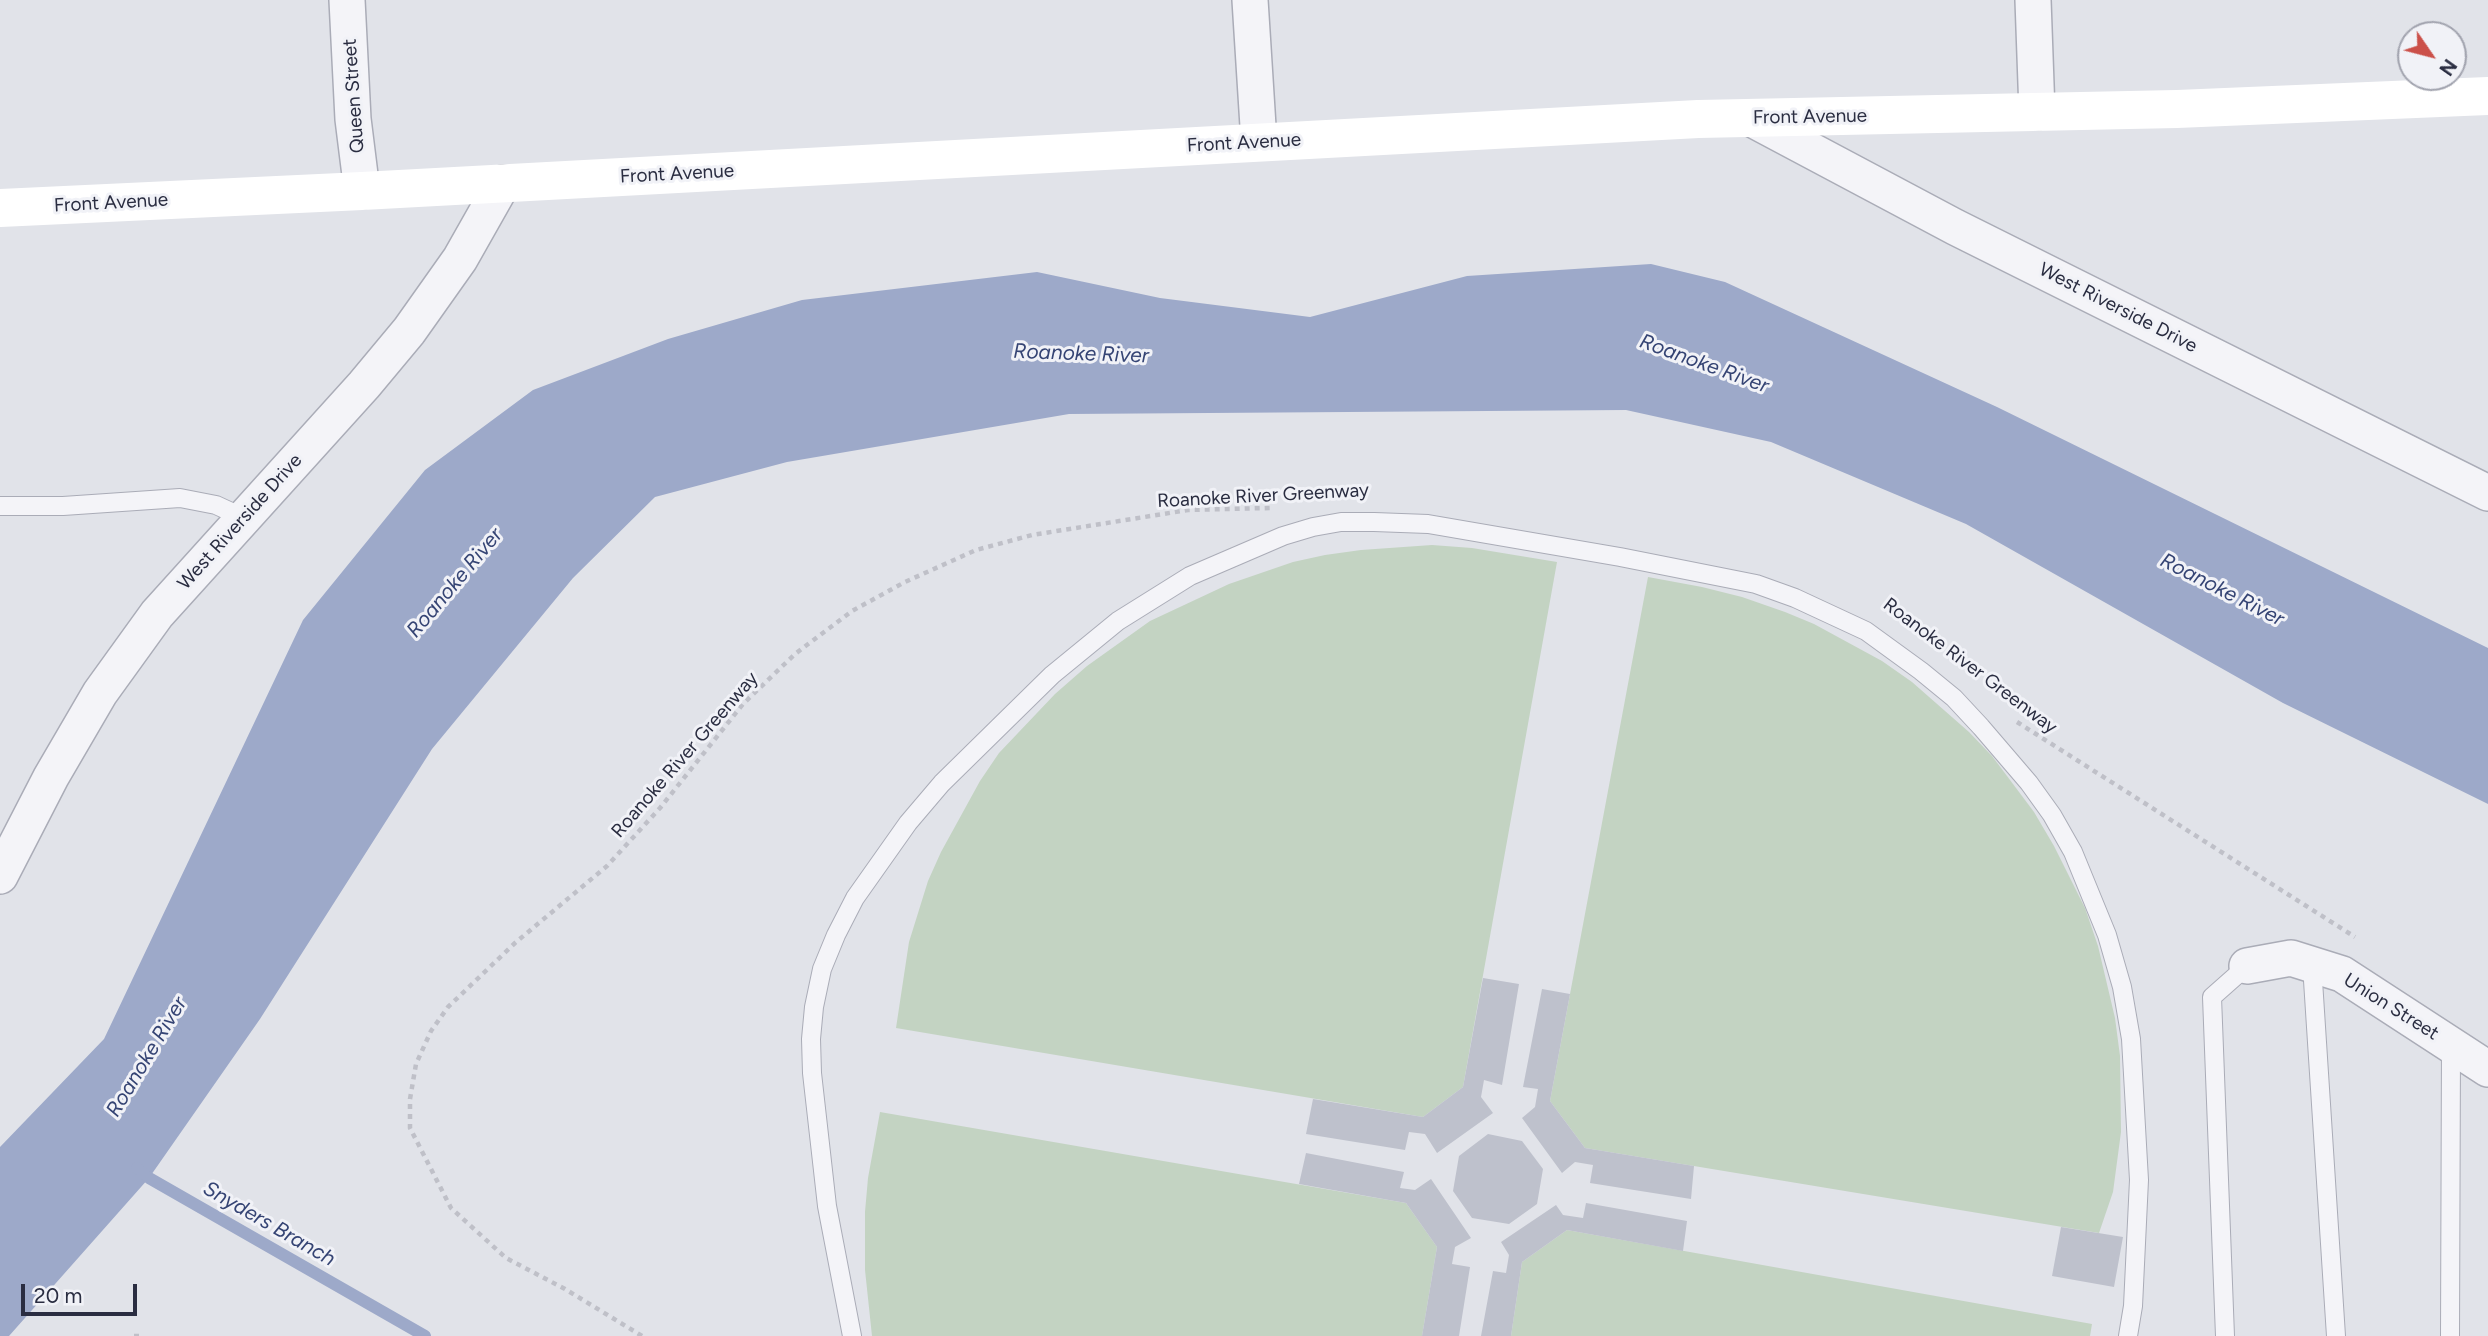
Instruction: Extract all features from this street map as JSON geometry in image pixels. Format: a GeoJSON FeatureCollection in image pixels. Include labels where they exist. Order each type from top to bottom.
{"type":"FeatureCollection","features":[{"type":"Feature","properties":{"kind":"street","name":"Queen Street"},"geometry":{"type":"LineString","coordinates":[[348,0],[353,119],[362,191]]}},
{"type":"Feature","properties":{"kind":"street"},"geometry":{"type":"LineString","coordinates":[[1250,0],[1259,142]]}},
{"type":"Feature","properties":{"kind":"street"},"geometry":{"type":"LineString","coordinates":[[2033,0],[2037,112]]}},
{"type":"Feature","properties":{"kind":"street","name":"Front Avenue"},"geometry":{"type":"LineString","coordinates":[[0,208],[1750,118],[2177,109],[2488,96]]}},
{"type":"Feature","properties":{"kind":"street","name":"West Riverside Drive"},"geometry":{"type":"LineString","coordinates":[[1750,118],[1955,227],[2488,493]]}},
{"type":"Feature","properties":{"kind":"street","name":"West Riverside Drive"},"geometry":{"type":"LineString","coordinates":[[0,876],[51,777],[100,693],[157,614],[410,331],[460,259],[503,183]]}},
{"type":"Feature","properties":{"kind":"street","name":"Union Street"},"geometry":{"type":"LineString","coordinates":[[2247,965],[2291,958],[2342,974],[2488,1069]]}},
{"type":"Feature","properties":{"kind":"lane"},"geometry":{"type":"LineString","coordinates":[[0,506],[63,506],[180,498],[216,505],[242,517]]}},
{"type":"Feature","properties":{"kind":"lane"},"geometry":{"type":"LineString","coordinates":[[852,1336],[827,1206],[812,1073],[811,1039],[822,970],[855,898],[908,823],[942,783],[1052,675],[1118,621],[1190,576],[1283,536],[1341,522],[1427,524],[1620,557],[1756,584],[1795,598],[1866,631],[1954,698],[2029,783],[2052,815],[2073,852],[2107,935],[2122,987],[2131,1039],[2139,1180],[2133,1306],[2128,1336]]}},
{"type":"Feature","properties":{"kind":"lane"},"geometry":{"type":"LineString","coordinates":[[2225,1336],[2212,996],[2247,965]]}},
{"type":"Feature","properties":{"kind":"lane"},"geometry":{"type":"LineString","coordinates":[[2312,965],[2336,1336]]}},
{"type":"Feature","properties":{"kind":"lane"},"geometry":{"type":"LineString","coordinates":[[2450,1336],[2451,1045]]}},
{"type":"Feature","properties":{"kind":"path","name":"Roanoke River Greenway"},"geometry":{"type":"LineString","coordinates":[[642,1336],[565,1289],[506,1258],[451,1208],[411,1128],[410,1099],[416,1064],[431,1031],[448,1007],[515,943],[607,866],[660,808],[743,704],[795,654],[852,611],[905,582],[976,550],[1032,535],[1188,510],[1276,508]]}},
{"type":"Feature","properties":{"kind":"path","name":"Roanoke River Greenway"},"geometry":{"type":"LineString","coordinates":[[2016,721],[2361,941]]}},
{"type":"Feature","properties":{"kind":"path"},"geometry":{"type":"LineString","coordinates":[[134,1336],[140,1336]]}},
{"type":"Feature","properties":{"kind":"green space"},"geometry":{"type":"Polygon","coordinates":[[[1432,545],[1472,548],[1557,562],[1463,1087],[1423,1117],[896,1028],[909,942],[928,881],[941,852],[980,781],[999,753],[1055,694],[1087,666],[1150,621],[1229,584],[1293,562],[1325,555],[1432,545]]]}},
{"type":"Feature","properties":{"kind":"green space"},"geometry":{"type":"Polygon","coordinates":[[[1648,577],[1742,597],[1785,612],[1814,624],[1882,661],[1912,682],[1969,732],[1992,756],[2034,812],[2085,908],[2098,946],[2115,1018],[2120,1056],[2121,1132],[2113,1192],[2099,1233],[1585,1148],[1550,1101],[1648,577]]]}},
{"type":"Feature","properties":{"kind":"green space"},"geometry":{"type":"Polygon","coordinates":[[[880,1112],[1406,1203],[1437,1247],[1422,1336],[872,1336],[865,1270],[865,1212],[880,1112]]]}},
{"type":"Feature","properties":{"kind":"green space"},"geometry":{"type":"Polygon","coordinates":[[[1567,1230],[2092,1324],[2090,1336],[1511,1336],[1522,1262],[1567,1230]]]}},
{"type":"Feature","properties":{"kind":"water","name":"Roanoke River"},"geometry":{"type":"Polygon","coordinates":[[[1651,264],[1725,282],[1997,407],[2488,648],[2488,804],[2283,703],[1966,524],[1771,442],[1626,410],[1069,414],[787,462],[655,497],[573,578],[432,749],[260,1019],[149,1178],[9,1336],[0,1336],[0,1147],[104,1039],[303,620],[425,470],[533,390],[668,339],[802,300],[1037,272],[1160,298],[1310,317],[1467,276],[1651,264]]]}},
{"type":"Feature","properties":{"kind":"building"},"geometry":{"type":"Polygon","coordinates":[[[1483,978],[1519,984],[1502,1085],[1484,1080],[1481,1097],[1493,1113],[1437,1153],[1425,1134],[1409,1132],[1405,1150],[1306,1134],[1313,1099],[1423,1117],[1463,1087],[1483,978]]]}},
{"type":"Feature","properties":{"kind":"building"},"geometry":{"type":"Polygon","coordinates":[[[1542,989],[1570,994],[1550,1101],[1585,1148],[1694,1166],[1691,1199],[1590,1183],[1593,1165],[1575,1162],[1562,1173],[1522,1118],[1535,1107],[1538,1089],[1523,1087],[1542,989]]]}},
{"type":"Feature","properties":{"kind":"building"},"geometry":{"type":"Polygon","coordinates":[[[1488,1134],[1522,1141],[1543,1169],[1537,1204],[1509,1224],[1472,1218],[1453,1191],[1459,1156],[1488,1134]]]}},
{"type":"Feature","properties":{"kind":"building"},"geometry":{"type":"Polygon","coordinates":[[[1306,1153],[1404,1172],[1400,1188],[1415,1190],[1431,1179],[1471,1238],[1455,1247],[1452,1264],[1470,1267],[1459,1336],[1422,1336],[1437,1247],[1406,1203],[1299,1184],[1306,1153]]]}},
{"type":"Feature","properties":{"kind":"building"},"geometry":{"type":"Polygon","coordinates":[[[1586,1203],[1687,1221],[1683,1251],[1567,1230],[1522,1262],[1511,1336],[1481,1336],[1493,1271],[1506,1273],[1509,1255],[1501,1242],[1556,1205],[1563,1215],[1583,1218],[1586,1203]]]}},
{"type":"Feature","properties":{"kind":"building"},"geometry":{"type":"Polygon","coordinates":[[[2061,1227],[2123,1237],[2114,1287],[2052,1276],[2061,1227]]]}},
{"type":"Feature","properties":{"kind":"waterway","name":"Snyders Branch"},"geometry":{"type":"LineString","coordinates":[[137,1168],[149,1178],[425,1336]]}}]}
